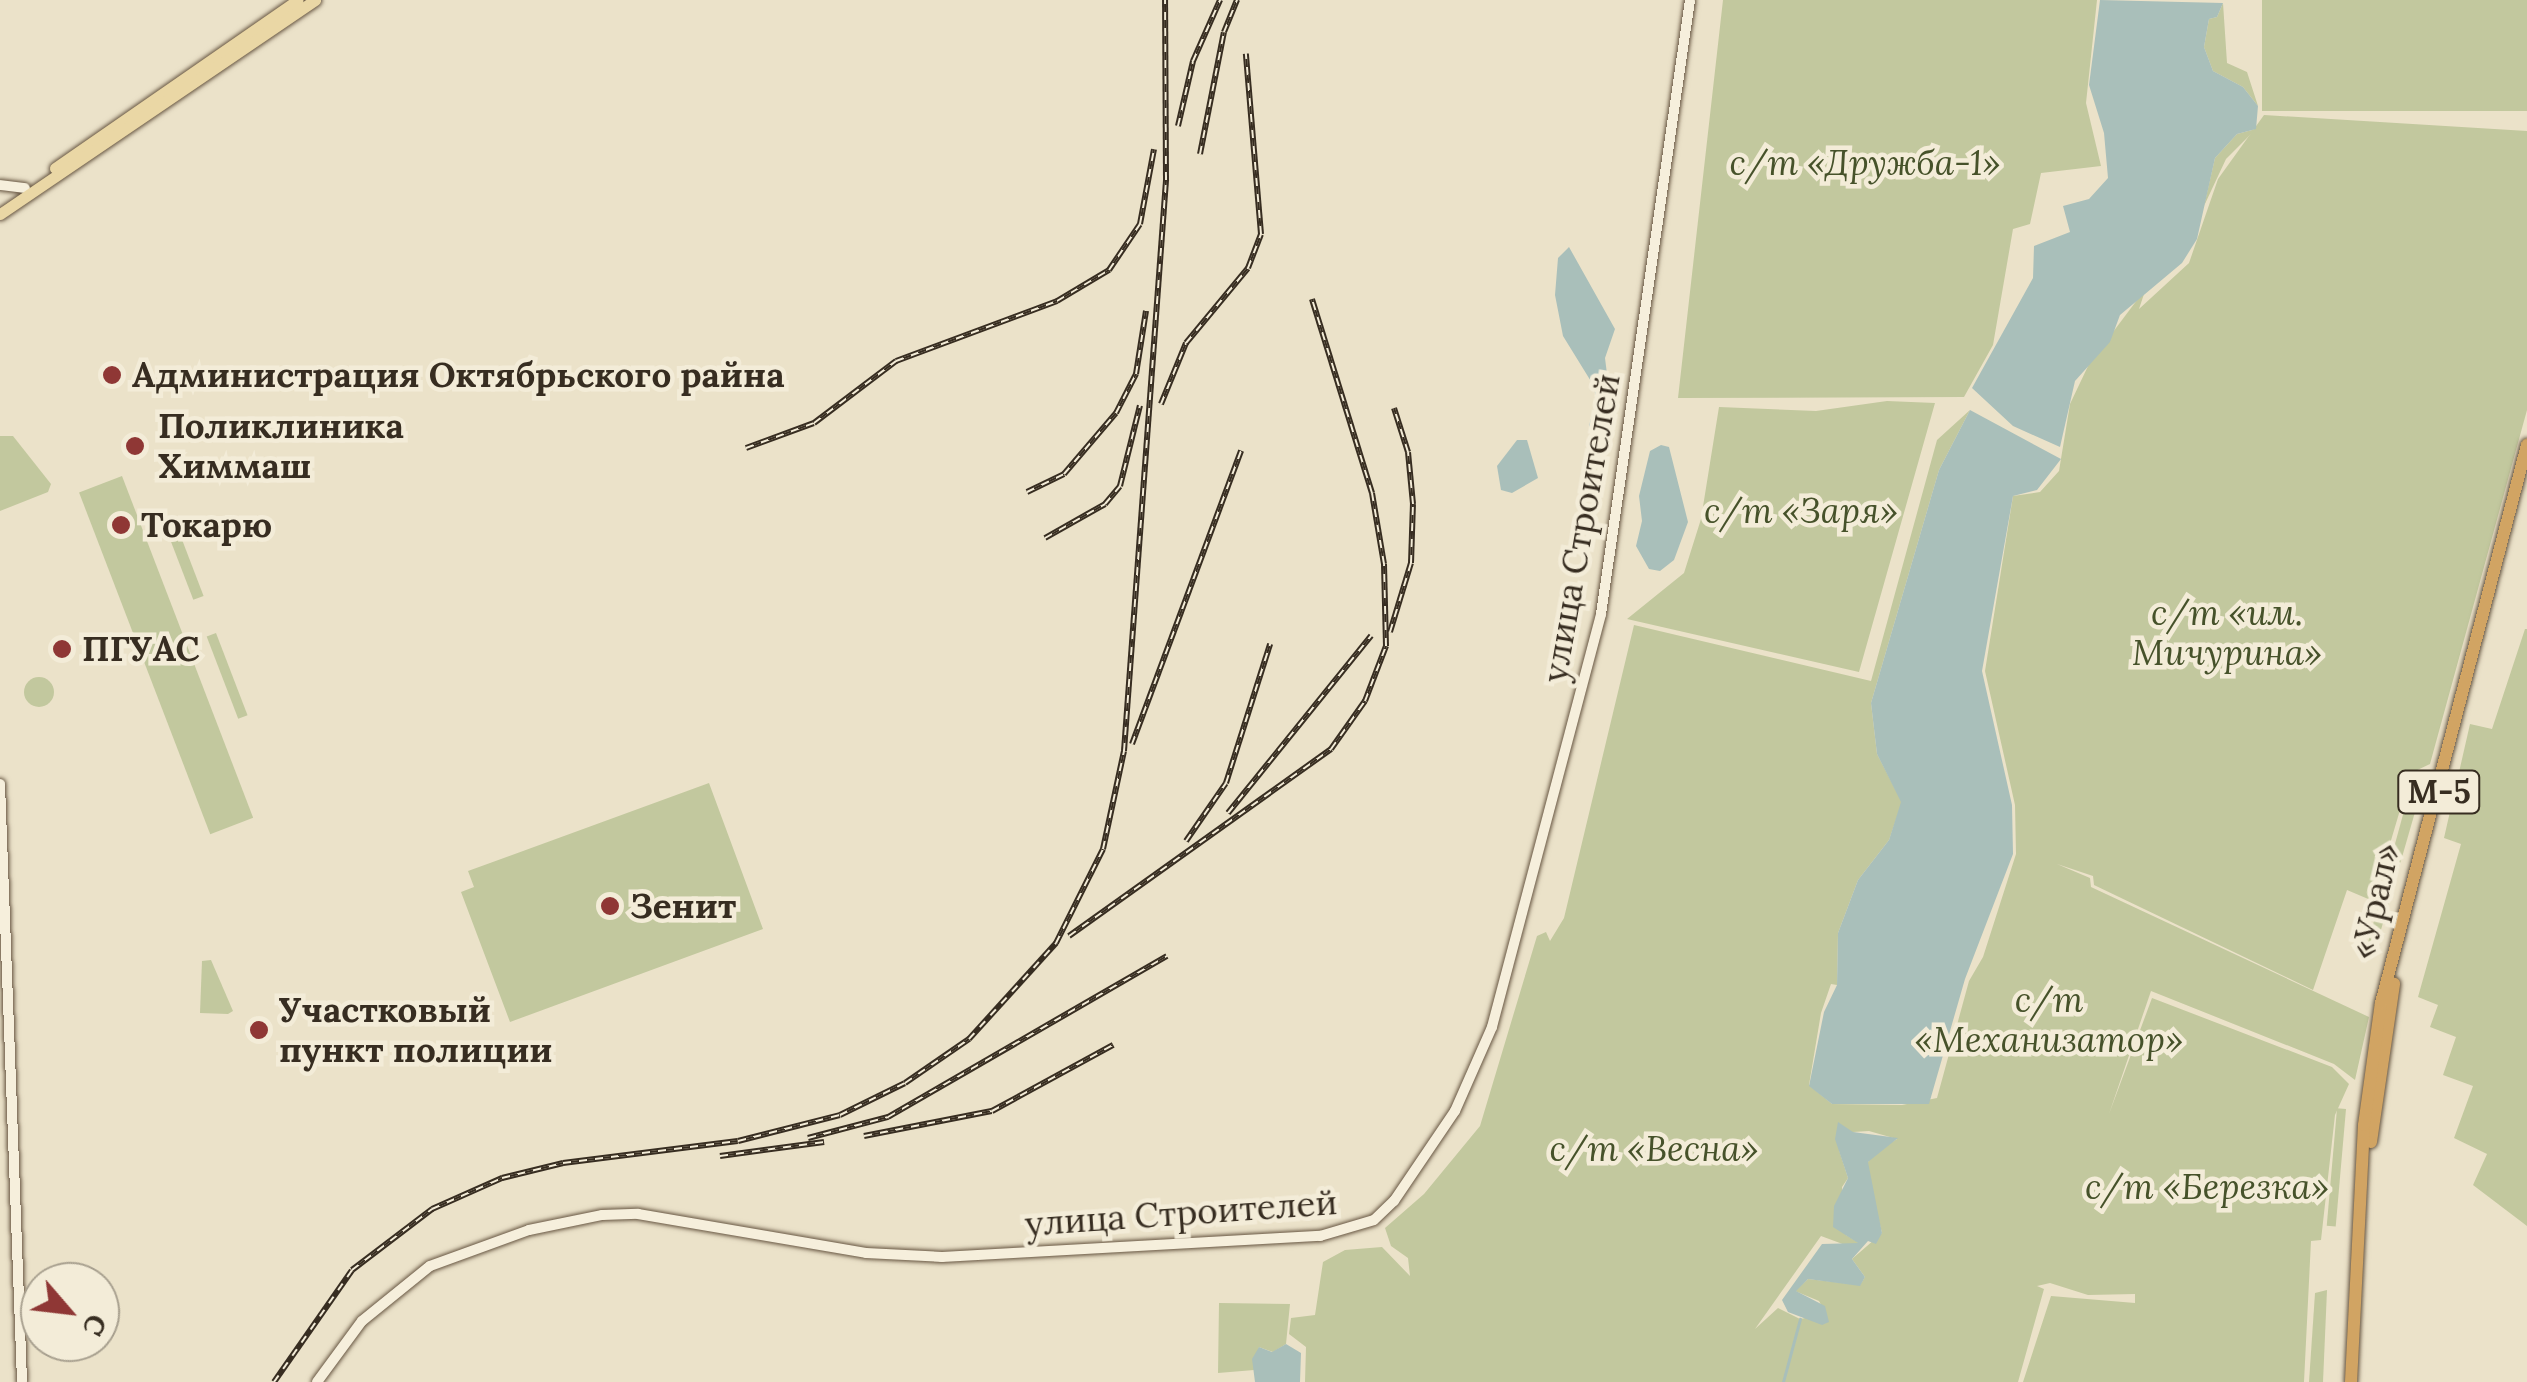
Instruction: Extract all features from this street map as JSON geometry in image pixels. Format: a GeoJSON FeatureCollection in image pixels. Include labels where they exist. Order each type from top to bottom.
{"type":"FeatureCollection","features":[{"type":"Feature","properties":{"kind":"highway","name":"«Урал»"},"geometry":{"type":"LineString","coordinates":[[2354,1382],[2362,1147],[2378,1020],[2411,872],[2527,445]]}},
{"type":"Feature","properties":{"kind":"highway","name":"«Урал»"},"geometry":{"type":"LineString","coordinates":[[2354,1382],[2366,1179],[2400,944],[2527,469]]}},
{"type":"Feature","properties":{"kind":"main road"},"geometry":{"type":"LineString","coordinates":[[0,204],[298,0]]}},
{"type":"Feature","properties":{"kind":"main road"},"geometry":{"type":"LineString","coordinates":[[0,214],[315,0]]}},
{"type":"Feature","properties":{"kind":"main road","name":"улица Строителей"},"geometry":{"type":"LineString","coordinates":[[317,1382],[362,1321],[430,1266],[503,1238],[584,1218],[638,1214],[866,1253],[942,1257],[1320,1236],[1374,1220],[1394,1201],[1456,1111],[1492,1027],[1597,631],[1690,0]]}},
{"type":"Feature","properties":{"kind":"main road"},"geometry":{"type":"LineString","coordinates":[[0,185],[25,188]]}},
{"type":"Feature","properties":{"kind":"main road"},"geometry":{"type":"LineString","coordinates":[[0,784],[22,1382]]}},
{"type":"Feature","properties":{"kind":"green space","name":"с/т «Дружба-1»"},"geometry":{"type":"Polygon","coordinates":[[[1723,0],[2097,0],[2086,103],[2101,166],[2041,173],[2030,224],[2013,229],[1993,345],[1964,397],[1678,398],[1723,0]]]}},
{"type":"Feature","properties":{"kind":"green space"},"geometry":{"type":"Polygon","coordinates":[[[2262,0],[2527,0],[2527,111],[2262,111],[2262,0]]]}},
{"type":"Feature","properties":{"kind":"green space"},"geometry":{"type":"Polygon","coordinates":[[[2223,3],[2227,63],[2247,72],[2258,106],[2243,87],[2213,71],[2204,47],[2209,19],[2217,17],[2223,3]]]}},
{"type":"Feature","properties":{"kind":"green space"},"geometry":{"type":"Polygon","coordinates":[[[2264,115],[2527,131],[2527,410],[2430,764],[2411,773],[2373,901],[2347,890],[2313,990],[2094,885],[2093,876],[2057,864],[2090,878],[2091,887],[2369,1017],[2355,1080],[2334,1064],[2151,991],[2109,1114],[2152,998],[2332,1067],[2349,1084],[2335,1115],[2321,1240],[2311,1241],[2304,1382],[2023,1382],[2051,1296],[2135,1303],[2135,1294],[2088,1295],[2050,1283],[2037,1286],[2044,1289],[2018,1382],[1305,1382],[1306,1347],[1289,1334],[1291,1318],[1315,1315],[1323,1262],[1345,1250],[1382,1247],[1410,1276],[1408,1258],[1391,1246],[1385,1228],[1424,1194],[1480,1126],[1537,936],[1546,932],[1550,941],[1564,918],[1634,625],[1871,681],[1937,440],[1970,410],[1939,470],[1871,703],[1877,754],[1902,802],[1889,840],[1858,880],[1838,933],[1837,985],[1831,984],[1821,1013],[1809,1085],[1832,1104],[1902,1105],[1937,1098],[1969,981],[1983,957],[2016,854],[2015,805],[1985,671],[2013,496],[2040,492],[2059,471],[2070,404],[2089,364],[2146,288],[2139,309],[2189,263],[2218,179],[2264,115]],[[1869,1131],[1853,1132],[1839,1150],[1848,1178],[1842,1187],[1846,1235],[1859,1243],[1848,1246],[1821,1236],[1755,1329],[1778,1308],[1800,1319],[1826,1314],[1819,1301],[1795,1291],[1808,1279],[1860,1285],[1865,1277],[1852,1259],[1882,1233],[1866,1169],[1870,1156],[1897,1139],[1869,1131]]]}},
{"type":"Feature","properties":{"kind":"green space"},"geometry":{"type":"Polygon","coordinates":[[[2256,129],[2226,159],[2204,206],[2215,158],[2237,134],[2256,129]]]}},
{"type":"Feature","properties":{"kind":"green space","name":"с/т «Заря»"},"geometry":{"type":"Polygon","coordinates":[[[1887,401],[1935,403],[1859,672],[1627,619],[1684,573],[1701,519],[1719,407],[1816,411],[1887,401]]]}},
{"type":"Feature","properties":{"kind":"green space"},"geometry":{"type":"Polygon","coordinates":[[[0,436],[13,436],[51,484],[48,492],[0,511],[0,436]]]}},
{"type":"Feature","properties":{"kind":"green space"},"geometry":{"type":"Polygon","coordinates":[[[122,476],[253,818],[210,834],[79,492],[122,476]]]}},
{"type":"Feature","properties":{"kind":"green space"},"geometry":{"type":"Polygon","coordinates":[[[176,524],[204,596],[193,600],[166,528],[176,524]]]}},
{"type":"Feature","properties":{"kind":"green space"},"geometry":{"type":"Polygon","coordinates":[[[2525,629],[2527,1226],[2473,1185],[2487,1154],[2454,1138],[2473,1086],[2443,1075],[2456,1037],[2430,1027],[2438,1005],[2418,997],[2461,844],[2444,838],[2470,724],[2492,729],[2525,629]]]}},
{"type":"Feature","properties":{"kind":"green space"},"geometry":{"type":"Polygon","coordinates":[[[216,633],[248,715],[238,719],[207,637],[216,633]]]}},
{"type":"Feature","properties":{"kind":"green space"},"geometry":{"type":"Polygon","coordinates":[[[39,677],[50,681],[54,692],[50,703],[39,707],[28,703],[24,692],[28,681],[39,677]]]}},
{"type":"Feature","properties":{"kind":"green space"},"geometry":{"type":"Polygon","coordinates":[[[2419,775],[2424,781],[2376,947],[2366,950],[2413,778],[2419,775]]]}},
{"type":"Feature","properties":{"kind":"green space","name":"Зенит"},"geometry":{"type":"Polygon","coordinates":[[[709,783],[763,929],[510,1022],[461,892],[474,887],[468,871],[709,783]]]}},
{"type":"Feature","properties":{"kind":"green space"},"geometry":{"type":"Polygon","coordinates":[[[211,960],[233,1011],[228,1014],[200,1013],[202,961],[211,960]]]}},
{"type":"Feature","properties":{"kind":"green space"},"geometry":{"type":"Polygon","coordinates":[[[2337,1108],[2346,1109],[2336,1227],[2327,1226],[2337,1108]]]}},
{"type":"Feature","properties":{"kind":"green space"},"geometry":{"type":"Polygon","coordinates":[[[2327,1290],[2323,1382],[2309,1382],[2315,1293],[2327,1290]]]}},
{"type":"Feature","properties":{"kind":"green space"},"geometry":{"type":"Polygon","coordinates":[[[1219,1303],[1290,1304],[1286,1344],[1273,1352],[1259,1347],[1254,1370],[1218,1373],[1219,1303]]]}},
{"type":"Feature","properties":{"kind":"water"},"geometry":{"type":"Polygon","coordinates":[[[2100,0],[2223,3],[2217,17],[2209,19],[2204,47],[2213,71],[2243,87],[2258,106],[2256,129],[2237,134],[2215,158],[2197,239],[2182,263],[2120,315],[2110,342],[2075,381],[2060,447],[2013,426],[1972,388],[2033,278],[2034,246],[2070,232],[2063,206],[2089,199],[2108,178],[2104,133],[2089,85],[2100,0]]]}},
{"type":"Feature","properties":{"kind":"water"},"geometry":{"type":"Polygon","coordinates":[[[1569,247],[1615,329],[1605,358],[1611,406],[1594,437],[1589,425],[1597,400],[1592,383],[1563,336],[1555,295],[1558,258],[1569,247]]]}},
{"type":"Feature","properties":{"kind":"water"},"geometry":{"type":"Polygon","coordinates":[[[1970,410],[2061,459],[2037,490],[2013,496],[1982,671],[2012,805],[2013,854],[1965,979],[1929,1104],[1832,1104],[1809,1086],[1824,1012],[1837,985],[1838,933],[1858,880],[1889,840],[1901,802],[1877,754],[1871,703],[1939,470],[1970,410]]]}},
{"type":"Feature","properties":{"kind":"water"},"geometry":{"type":"Polygon","coordinates":[[[1517,440],[1527,440],[1538,478],[1512,493],[1501,490],[1497,466],[1517,440]]]}},
{"type":"Feature","properties":{"kind":"water"},"geometry":{"type":"Polygon","coordinates":[[[1661,445],[1669,447],[1688,522],[1674,560],[1660,571],[1649,569],[1636,546],[1642,521],[1639,496],[1650,451],[1661,445]]]}},
{"type":"Feature","properties":{"kind":"water"},"geometry":{"type":"Polygon","coordinates":[[[1838,1122],[1853,1132],[1898,1138],[1868,1162],[1882,1233],[1876,1244],[1868,1241],[1852,1259],[1865,1277],[1860,1286],[1808,1279],[1796,1291],[1825,1306],[1829,1322],[1822,1325],[1788,1312],[1782,1300],[1822,1244],[1858,1243],[1833,1227],[1834,1206],[1848,1178],[1835,1139],[1838,1122]]]}},
{"type":"Feature","properties":{"kind":"water"},"geometry":{"type":"Polygon","coordinates":[[[1286,1344],[1301,1353],[1300,1382],[1255,1382],[1252,1359],[1259,1347],[1272,1352],[1286,1344]]]}},
{"type":"Feature","properties":{"kind":"waterway"},"geometry":{"type":"LineString","coordinates":[[1783,1382],[1800,1319]]}},
{"type":"Feature","properties":{"kind":"railway"},"geometry":{"type":"LineString","coordinates":[[274,1382],[352,1270],[432,1209],[502,1178],[563,1163],[738,1141],[840,1115],[905,1083],[969,1039],[1056,943],[1103,849],[1124,751],[1166,180],[1165,0]]}},
{"type":"Feature","properties":{"kind":"railway"},"geometry":{"type":"LineString","coordinates":[[1178,126],[1193,61],[1220,0]]}},
{"type":"Feature","properties":{"kind":"railway"},"geometry":{"type":"LineString","coordinates":[[1200,154],[1224,32],[1237,0]]}},
{"type":"Feature","properties":{"kind":"railway"},"geometry":{"type":"LineString","coordinates":[[1161,404],[1186,343],[1248,268],[1261,234],[1246,54]]}},
{"type":"Feature","properties":{"kind":"railway"},"geometry":{"type":"LineString","coordinates":[[746,448],[814,423],[896,361],[1057,301],[1109,270],[1140,224],[1154,149]]}},
{"type":"Feature","properties":{"kind":"railway"},"geometry":{"type":"LineString","coordinates":[[1069,936],[1331,749],[1365,701],[1386,646],[1384,564],[1372,493],[1312,299]]}},
{"type":"Feature","properties":{"kind":"railway"},"geometry":{"type":"LineString","coordinates":[[1027,492],[1064,474],[1116,413],[1136,374],[1146,311]]}},
{"type":"Feature","properties":{"kind":"railway"},"geometry":{"type":"LineString","coordinates":[[1045,538],[1105,504],[1120,486],[1140,405]]}},
{"type":"Feature","properties":{"kind":"railway"},"geometry":{"type":"LineString","coordinates":[[1390,632],[1411,563],[1413,504],[1408,452],[1394,408]]}},
{"type":"Feature","properties":{"kind":"railway"},"geometry":{"type":"LineString","coordinates":[[1132,744],[1241,451]]}},
{"type":"Feature","properties":{"kind":"railway"},"geometry":{"type":"LineString","coordinates":[[1228,813],[1371,636]]}},
{"type":"Feature","properties":{"kind":"railway"},"geometry":{"type":"LineString","coordinates":[[1186,841],[1226,783],[1270,644]]}},
{"type":"Feature","properties":{"kind":"railway"},"geometry":{"type":"LineString","coordinates":[[808,1138],[888,1117],[1167,956]]}},
{"type":"Feature","properties":{"kind":"railway"},"geometry":{"type":"LineString","coordinates":[[864,1136],[992,1111],[1113,1045]]}},
{"type":"Feature","properties":{"kind":"railway"},"geometry":{"type":"LineString","coordinates":[[720,1156],[824,1142]]}},
{"type":"Feature","properties":{"kind":"place","name":"Администрация Октябрьского райна"},"geometry":{"type":"Point","coordinates":[112,375]}},
{"type":"Feature","properties":{"kind":"place","name":"Поликлиника Химмаш"},"geometry":{"type":"Point","coordinates":[135,446]}},
{"type":"Feature","properties":{"kind":"place","name":"Токарю"},"geometry":{"type":"Point","coordinates":[121,525]}},
{"type":"Feature","properties":{"kind":"place","name":"ПГУАС"},"geometry":{"type":"Point","coordinates":[62,649]}},
{"type":"Feature","properties":{"kind":"place","name":"Зенит"},"geometry":{"type":"Point","coordinates":[610,906]}},
{"type":"Feature","properties":{"kind":"place","name":"Участковый пункт полиции"},"geometry":{"type":"Point","coordinates":[259,1030]}},
{"type":"Feature","properties":{"kind":"park label","name":"с/т «им. Мичурина»"},"geometry":{"type":"Point","coordinates":[2227,633]}},
{"type":"Feature","properties":{"kind":"park label","name":"с/т «Механизатор»"},"geometry":{"type":"Point","coordinates":[2049,1020]}},
{"type":"Feature","properties":{"kind":"park label","name":"с/т «Весна»"},"geometry":{"type":"Point","coordinates":[1654,1149]}},
{"type":"Feature","properties":{"kind":"park label","name":"с/т «Березка»"},"geometry":{"type":"Point","coordinates":[2207,1187]}}]}
